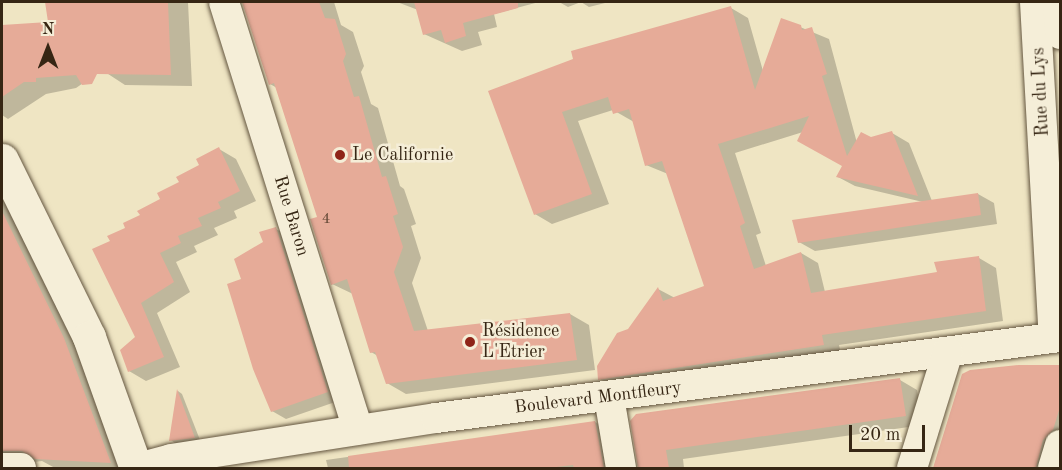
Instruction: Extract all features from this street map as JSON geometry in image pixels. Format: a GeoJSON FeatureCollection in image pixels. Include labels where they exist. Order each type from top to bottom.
{"type":"FeatureCollection","features":[{"type":"Feature","properties":{"kind":"main road"},"geometry":{"type":"LineString","coordinates":[[2,160],[89,337],[137,468]]}},
{"type":"Feature","properties":{"kind":"street","name":"Rue Baron"},"geometry":{"type":"LineString","coordinates":[[224,2],[358,430]]}},
{"type":"Feature","properties":{"kind":"street","name":"Rue du Lys"},"geometry":{"type":"LineString","coordinates":[[1035,2],[1054,217],[1057,337]]}},
{"type":"Feature","properties":{"kind":"street","name":"Rue du Lys"},"geometry":{"type":"LineString","coordinates":[[1058,2],[1060,34]]}},
{"type":"Feature","properties":{"kind":"street","name":"Boulevard Montfleury"},"geometry":{"type":"LineString","coordinates":[[137,468],[171,459],[358,430],[1057,337]]}},
{"type":"Feature","properties":{"kind":"street"},"geometry":{"type":"LineString","coordinates":[[912,468],[948,352]]}},
{"type":"Feature","properties":{"kind":"street"},"geometry":{"type":"LineString","coordinates":[[609,397],[621,468]]}},
{"type":"Feature","properties":{"kind":"street"},"geometry":{"type":"LineString","coordinates":[[1053,468],[1060,446]]}},
{"type":"Feature","properties":{"kind":"street"},"geometry":{"type":"LineString","coordinates":[[2,468],[21,468]]}},
{"type":"Feature","properties":{"kind":"building"},"geometry":{"type":"Polygon","coordinates":[[[45,2],[168,2],[171,75],[97,74],[92,84],[82,85],[76,75],[36,78],[36,82],[24,82],[2,97],[2,25],[48,22],[45,2]]]}},
{"type":"Feature","properties":{"kind":"building"},"geometry":{"type":"Polygon","coordinates":[[[242,2],[319,2],[325,18],[335,19],[346,54],[343,61],[354,97],[359,96],[382,177],[386,176],[398,214],[393,216],[403,247],[394,272],[414,331],[570,313],[577,360],[386,384],[375,352],[370,353],[347,279],[331,285],[310,219],[317,217],[274,83],[269,85],[242,2]]]}},
{"type":"Feature","properties":{"kind":"building"},"geometry":{"type":"Polygon","coordinates":[[[414,2],[518,2],[518,8],[463,23],[466,36],[445,43],[441,30],[423,35],[414,2]]]}},
{"type":"Feature","properties":{"kind":"building"},"geometry":{"type":"Polygon","coordinates":[[[731,6],[755,90],[781,18],[801,25],[802,30],[812,27],[827,74],[822,76],[847,156],[861,132],[871,137],[892,131],[918,196],[836,177],[842,166],[797,141],[809,116],[718,144],[745,223],[740,226],[754,269],[801,252],[811,293],[937,272],[934,262],[979,256],[986,311],[822,335],[824,345],[598,380],[597,366],[617,333],[628,329],[658,287],[663,301],[704,286],[662,161],[645,166],[629,109],[613,114],[608,97],[562,112],[592,194],[534,215],[488,91],[573,59],[571,51],[731,6]]]}},
{"type":"Feature","properties":{"kind":"building"},"geometry":{"type":"Polygon","coordinates":[[[219,147],[240,191],[218,202],[221,208],[198,218],[202,226],[178,236],[181,243],[160,253],[174,282],[141,303],[164,357],[128,372],[120,350],[135,337],[92,249],[110,241],[107,236],[125,228],[123,223],[140,215],[137,211],[160,199],[157,193],[179,182],[176,177],[199,165],[196,159],[219,147]]]}},
{"type":"Feature","properties":{"kind":"building"},"geometry":{"type":"Polygon","coordinates":[[[978,193],[981,215],[798,243],[792,220],[978,193]]]}},
{"type":"Feature","properties":{"kind":"building"},"geometry":{"type":"Polygon","coordinates":[[[2,211],[64,338],[111,463],[35,459],[22,451],[2,451],[2,211]]]}},
{"type":"Feature","properties":{"kind":"building"},"geometry":{"type":"Polygon","coordinates":[[[276,227],[328,392],[271,412],[253,369],[227,284],[241,279],[234,259],[263,242],[259,232],[276,227]]]}},
{"type":"Feature","properties":{"kind":"building"},"geometry":{"type":"Polygon","coordinates":[[[1019,365],[1060,365],[1060,407],[1053,430],[1043,440],[1036,468],[933,468],[962,374],[970,370],[1019,365]]]}},
{"type":"Feature","properties":{"kind":"building"},"geometry":{"type":"Polygon","coordinates":[[[900,378],[906,416],[666,450],[669,468],[638,468],[630,421],[636,414],[900,378]]]}},
{"type":"Feature","properties":{"kind":"building"},"geometry":{"type":"Polygon","coordinates":[[[177,389],[195,438],[169,441],[177,389]]]}},
{"type":"Feature","properties":{"kind":"building"},"geometry":{"type":"Polygon","coordinates":[[[595,421],[604,468],[574,468],[573,465],[548,468],[349,468],[348,456],[595,421]]]}},
{"type":"Feature","properties":{"kind":"place","name":"Le Californie"},"geometry":{"type":"Point","coordinates":[340,155]}},
{"type":"Feature","properties":{"kind":"place","name":"Résidence L'Etrier"},"geometry":{"type":"Point","coordinates":[470,342]}}]}
